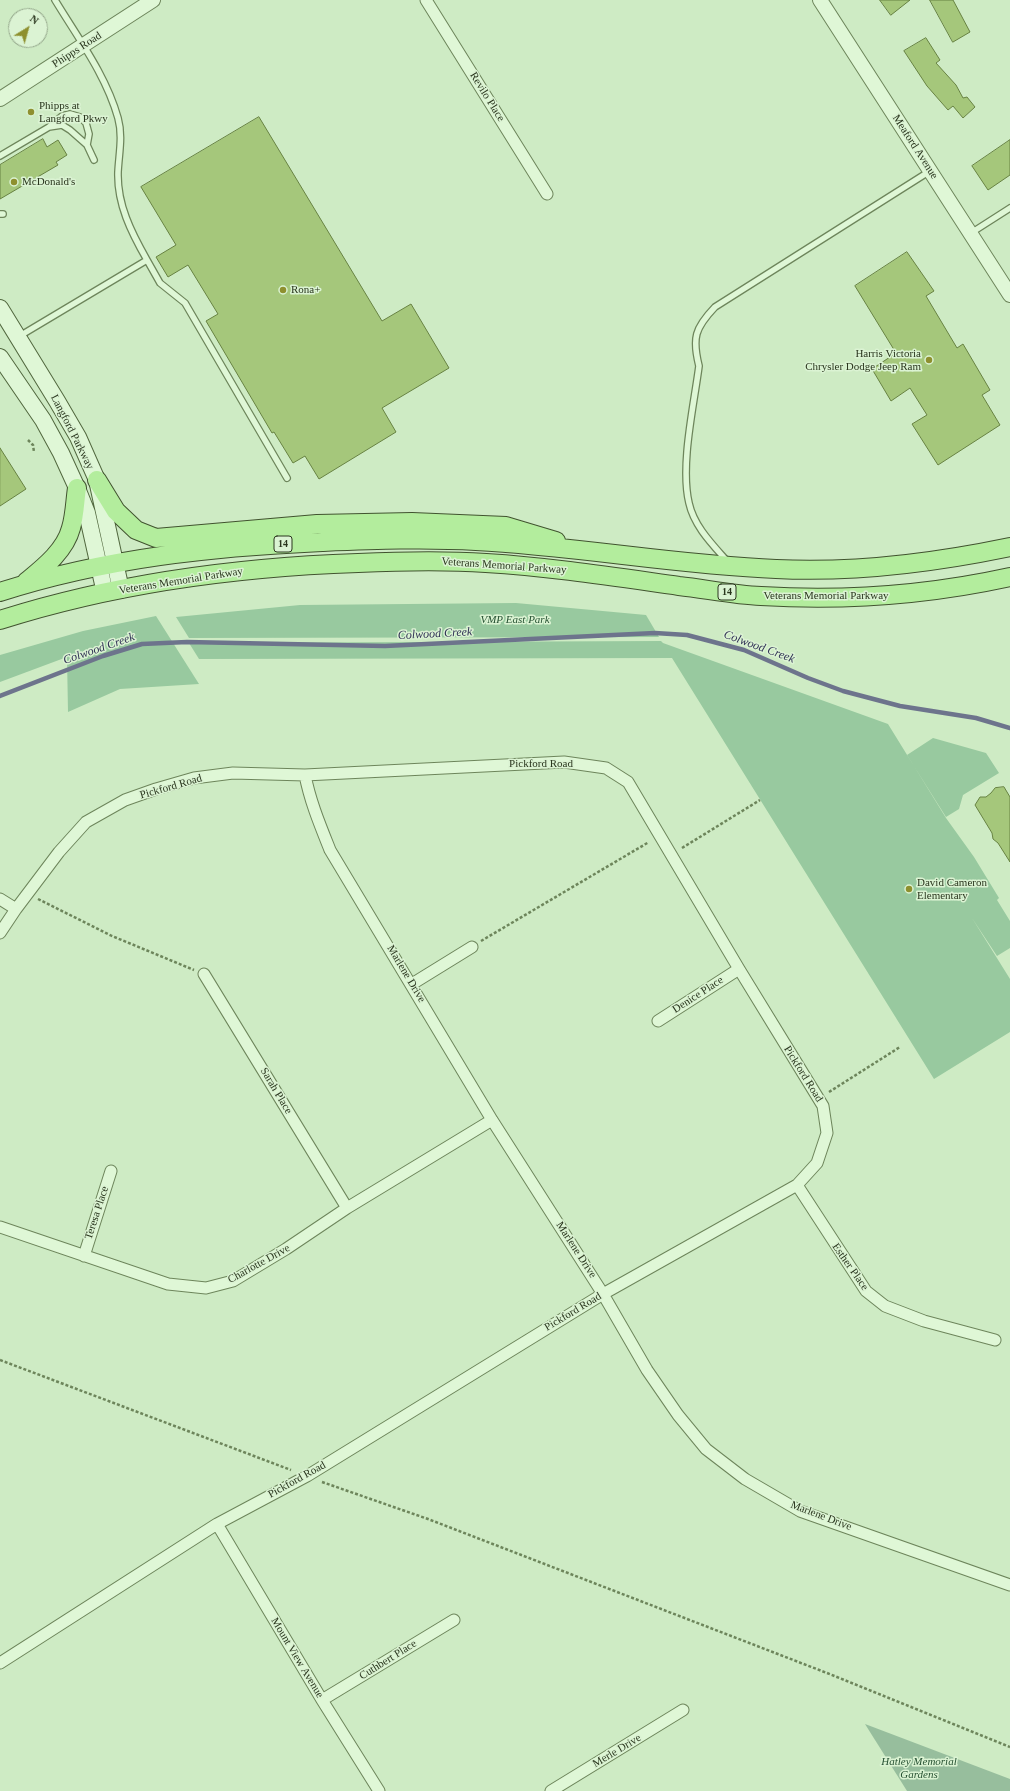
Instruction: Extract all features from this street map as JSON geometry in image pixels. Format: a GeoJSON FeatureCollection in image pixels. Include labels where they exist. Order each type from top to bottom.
{"type":"FeatureCollection","features":[{"type":"Feature","properties":{"kind":"main road","name":"Langford Parkway"},"geometry":{"type":"LineString","coordinates":[[0,308],[78,437],[97,480],[107,564],[113,592]]}},
{"type":"Feature","properties":{"kind":"main road","name":"Langford Parkway"},"geometry":{"type":"LineString","coordinates":[[0,357],[43,420],[61,453],[88,513],[107,564]]}},
{"type":"Feature","properties":{"kind":"main road"},"geometry":{"type":"LineString","coordinates":[[97,480],[116,511],[136,530],[156,538],[317,524],[412,522],[506,526],[595,552]]}},
{"type":"Feature","properties":{"kind":"main road"},"geometry":{"type":"LineString","coordinates":[[24,584],[46,565],[62,547],[71,529],[77,488]]}},
{"type":"Feature","properties":{"kind":"main road","name":"Veterans Memorial Parkway"},"geometry":{"type":"LineString","coordinates":[[0,592],[24,584],[107,564],[189,551],[299,543],[396,539],[452,551],[484,562],[572,571],[758,596],[823,598],[894,595],[975,584],[1010,577]]}},
{"type":"Feature","properties":{"kind":"main road","name":"Veterans Memorial Parkway"},"geometry":{"type":"LineString","coordinates":[[0,620],[113,592],[216,575],[307,565],[405,561],[452,551],[477,541],[777,570],[866,569],[960,558],[1010,548]]}},
{"type":"Feature","properties":{"kind":"street","name":"Phipps Road"},"geometry":{"type":"LineString","coordinates":[[0,99],[153,0]]}},
{"type":"Feature","properties":{"kind":"street","name":"Revilo Place"},"geometry":{"type":"LineString","coordinates":[[426,0],[547,194]]}},
{"type":"Feature","properties":{"kind":"street","name":"Meaford Avenue"},"geometry":{"type":"LineString","coordinates":[[820,0],[1010,295]]}},
{"type":"Feature","properties":{"kind":"street","name":"Pickford Road"},"geometry":{"type":"LineString","coordinates":[[0,933],[59,852],[86,822],[125,800],[194,778],[233,773],[305,775],[564,762],[606,768],[628,782],[739,969],[819,1098],[823,1106],[827,1133],[817,1163],[797,1185],[603,1294],[307,1476],[217,1524],[0,1663]]}},
{"type":"Feature","properties":{"kind":"street","name":"Marlene Drive"},"geometry":{"type":"LineString","coordinates":[[305,775],[308,793],[330,850],[412,984],[492,1120],[603,1294],[647,1370],[678,1415],[706,1449],[745,1480],[800,1511],[1010,1585]]}},
{"type":"Feature","properties":{"kind":"street"},"geometry":{"type":"LineString","coordinates":[[0,899],[16,909]]}},
{"type":"Feature","properties":{"kind":"street"},"geometry":{"type":"LineString","coordinates":[[412,984],[472,947]]}},
{"type":"Feature","properties":{"kind":"street","name":"Denice Place"},"geometry":{"type":"LineString","coordinates":[[658,1021],[739,969]]}},
{"type":"Feature","properties":{"kind":"street","name":"Sarah Place"},"geometry":{"type":"LineString","coordinates":[[204,974],[347,1208]]}},
{"type":"Feature","properties":{"kind":"street","name":"Charlotte Drive"},"geometry":{"type":"LineString","coordinates":[[0,1227],[168,1284],[206,1288],[233,1281],[286,1249],[347,1208],[492,1120]]}},
{"type":"Feature","properties":{"kind":"street","name":"Teresa Place"},"geometry":{"type":"LineString","coordinates":[[84,1256],[111,1171]]}},
{"type":"Feature","properties":{"kind":"street","name":"Esther Place"},"geometry":{"type":"LineString","coordinates":[[797,1185],[866,1291],[885,1306],[924,1321],[995,1340]]}},
{"type":"Feature","properties":{"kind":"street","name":"Mount View Avenue"},"geometry":{"type":"LineString","coordinates":[[217,1524],[322,1700],[379,1791]]}},
{"type":"Feature","properties":{"kind":"street","name":"Cuthbert Place"},"geometry":{"type":"LineString","coordinates":[[322,1700],[454,1620]]}},
{"type":"Feature","properties":{"kind":"street","name":"Merle Drive"},"geometry":{"type":"LineString","coordinates":[[551,1791],[683,1710]]}},
{"type":"Feature","properties":{"kind":"lane"},"geometry":{"type":"LineString","coordinates":[[56,0],[105,81],[118,119],[122,141],[118,172],[119,191],[124,215],[132,235],[160,283],[184,303],[287,478]]}},
{"type":"Feature","properties":{"kind":"lane"},"geometry":{"type":"LineString","coordinates":[[0,156],[49,127],[62,116],[70,114],[80,117],[86,123],[89,134],[87,144]]}},
{"type":"Feature","properties":{"kind":"lane"},"geometry":{"type":"LineString","coordinates":[[49,127],[62,125],[87,144],[94,160]]}},
{"type":"Feature","properties":{"kind":"lane"},"geometry":{"type":"LineString","coordinates":[[731,566],[710,542],[698,524],[689,504],[685,478],[699,366],[694,348],[700,326],[715,307],[930,171]]}},
{"type":"Feature","properties":{"kind":"lane"},"geometry":{"type":"LineString","coordinates":[[970,233],[1010,208]]}},
{"type":"Feature","properties":{"kind":"lane"},"geometry":{"type":"LineString","coordinates":[[18,337],[147,260]]}},
{"type":"Feature","properties":{"kind":"path"},"geometry":{"type":"LineString","coordinates":[[28,440],[33,445],[34,452]]}},
{"type":"Feature","properties":{"kind":"path"},"geometry":{"type":"LineString","coordinates":[[672,855],[760,800]]}},
{"type":"Feature","properties":{"kind":"path"},"geometry":{"type":"LineString","coordinates":[[472,947],[660,835]]}},
{"type":"Feature","properties":{"kind":"path"},"geometry":{"type":"LineString","coordinates":[[27,894],[112,936],[204,974]]}},
{"type":"Feature","properties":{"kind":"path"},"geometry":{"type":"LineString","coordinates":[[819,1098],[900,1047]]}},
{"type":"Feature","properties":{"kind":"path"},"geometry":{"type":"LineString","coordinates":[[0,1360],[291,1470]]}},
{"type":"Feature","properties":{"kind":"path"},"geometry":{"type":"LineString","coordinates":[[316,1480],[428,1520],[790,1658],[1010,1747]]}},
{"type":"Feature","properties":{"kind":"green space","name":"VMP East Park"},"geometry":{"type":"Polygon","coordinates":[[[516,603],[646,615],[659,637],[189,638],[176,617],[300,605],[516,603]]]}},
{"type":"Feature","properties":{"kind":"green space"},"geometry":{"type":"Polygon","coordinates":[[[156,616],[199,684],[120,689],[68,712],[67,657],[0,682],[0,655],[83,631],[156,616]]]}},
{"type":"Feature","properties":{"kind":"green space","name":"David Cameron Elementary"},"geometry":{"type":"Polygon","coordinates":[[[661,641],[888,724],[946,818],[974,857],[999,898],[997,900],[1010,921],[1010,948],[997,956],[972,918],[1010,979],[1010,1032],[934,1079],[672,658],[199,659],[189,643],[661,641]]]}},
{"type":"Feature","properties":{"kind":"green space"},"geometry":{"type":"Polygon","coordinates":[[[933,738],[986,753],[999,773],[963,795],[959,809],[946,817],[907,755],[933,738]]]}},
{"type":"Feature","properties":{"kind":"green space","name":"Hatley Memorial Gardens"},"geometry":{"type":"Polygon","coordinates":[[[865,1724],[1010,1779],[1010,1791],[907,1791],[865,1724]]]}},
{"type":"Feature","properties":{"kind":"building"},"geometry":{"type":"Polygon","coordinates":[[[880,0],[910,0],[891,15],[880,0]]]}},
{"type":"Feature","properties":{"kind":"building"},"geometry":{"type":"Polygon","coordinates":[[[930,0],[953,0],[970,32],[953,42],[930,0]]]}},
{"type":"Feature","properties":{"kind":"building"},"geometry":{"type":"Polygon","coordinates":[[[926,38],[940,60],[936,63],[956,85],[963,98],[967,97],[975,107],[963,118],[953,106],[948,110],[927,86],[904,51],[926,38]]]}},
{"type":"Feature","properties":{"kind":"building","name":"Rona+"},"geometry":{"type":"Polygon","coordinates":[[[259,117],[382,321],[411,304],[449,368],[382,408],[396,432],[319,479],[305,456],[293,463],[274,432],[272,433],[206,321],[218,314],[188,265],[168,277],[156,257],[176,245],[141,187],[259,117]]]}},
{"type":"Feature","properties":{"kind":"building","name":"McDonald's"},"geometry":{"type":"Polygon","coordinates":[[[43,139],[47,147],[58,140],[67,155],[56,162],[58,165],[0,199],[0,165],[43,139]]]}},
{"type":"Feature","properties":{"kind":"building"},"geometry":{"type":"Polygon","coordinates":[[[1010,140],[1010,175],[988,190],[972,166],[1010,140]]]}},
{"type":"Feature","properties":{"kind":"building","name":"Harris Victoria Chrysler Dodge Jeep Ram"},"geometry":{"type":"Polygon","coordinates":[[[907,252],[934,291],[926,296],[957,348],[963,344],[990,390],[982,395],[1000,425],[938,465],[912,424],[927,415],[910,388],[891,401],[872,369],[896,353],[855,286],[907,252]]]}},
{"type":"Feature","properties":{"kind":"building"},"geometry":{"type":"Polygon","coordinates":[[[0,448],[26,489],[0,506],[0,448]]]}},
{"type":"Feature","properties":{"kind":"building"},"geometry":{"type":"Polygon","coordinates":[[[1004,787],[1010,797],[1010,862],[998,843],[993,839],[992,833],[975,805],[980,797],[986,797],[995,788],[1004,787]]]}},
{"type":"Feature","properties":{"kind":"waterway","name":"Colwood Creek"},"geometry":{"type":"LineString","coordinates":[[0,696],[103,656],[142,644],[187,642],[385,646],[655,633],[687,635],[744,650],[808,678],[843,691],[900,706],[976,718],[1010,728]]}},
{"type":"Feature","properties":{"kind":"place","name":"Phipps at Langford Pkwy"},"geometry":{"type":"Point","coordinates":[31,112]}},
{"type":"Feature","properties":{"kind":"place","name":"McDonald's"},"geometry":{"type":"Point","coordinates":[14,182]}},
{"type":"Feature","properties":{"kind":"place","name":"Rona+"},"geometry":{"type":"Point","coordinates":[283,290]}},
{"type":"Feature","properties":{"kind":"place","name":"Harris Victoria Chrysler Dodge Jeep Ram"},"geometry":{"type":"Point","coordinates":[929,360]}},
{"type":"Feature","properties":{"kind":"place","name":"David Cameron Elementary"},"geometry":{"type":"Point","coordinates":[909,889]}}]}
